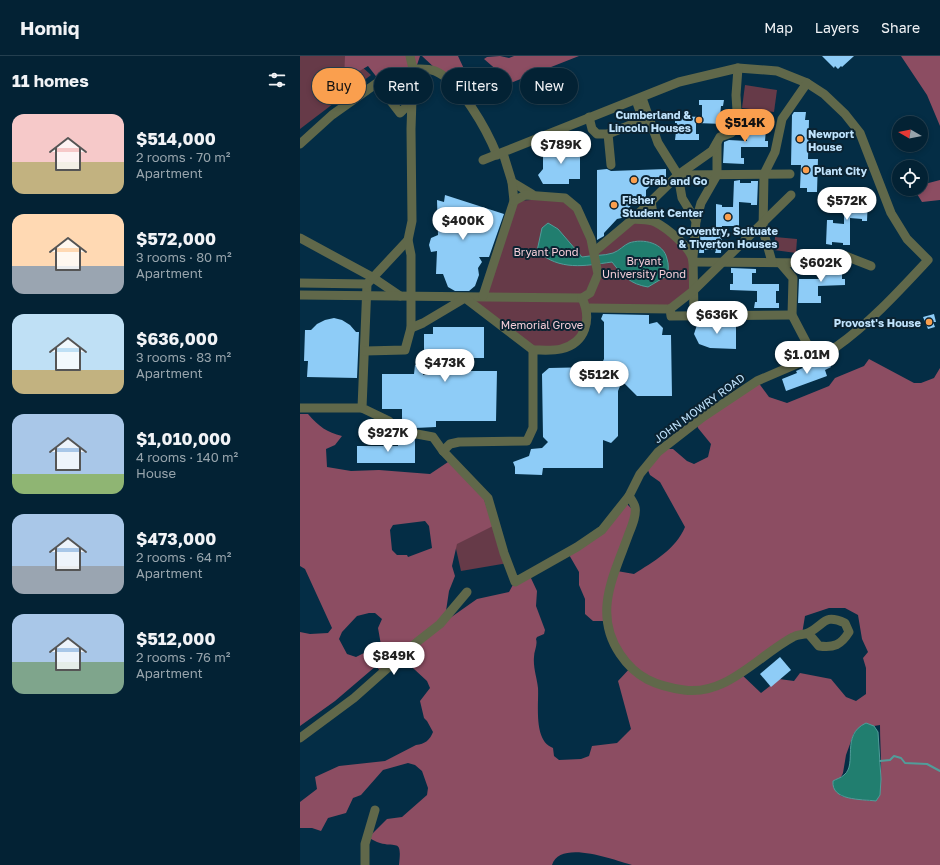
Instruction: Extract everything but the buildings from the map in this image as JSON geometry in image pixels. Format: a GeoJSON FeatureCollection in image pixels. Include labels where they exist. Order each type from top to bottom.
{"type":"FeatureCollection","features":[{"type":"Feature","properties":{"kind":"street"},"geometry":{"type":"LineString","coordinates":[[410,56],[413,68]]}},
{"type":"Feature","properties":{"kind":"street"},"geometry":{"type":"LineString","coordinates":[[595,251],[633,219],[678,175],[686,171],[712,151],[720,137],[731,133],[738,127],[736,95],[738,68]]}},
{"type":"Feature","properties":{"kind":"street"},"geometry":{"type":"LineString","coordinates":[[483,160],[678,82],[738,68],[777,71],[807,83],[782,119],[775,152],[764,174],[763,230],[776,263],[793,278]]}},
{"type":"Feature","properties":{"kind":"street"},"geometry":{"type":"LineString","coordinates":[[433,70],[450,80],[476,114],[500,154],[512,182],[514,201],[483,296]]}},
{"type":"Feature","properties":{"kind":"street","name":"JOHN MOWRY ROAD"},"geometry":{"type":"LineString","coordinates":[[362,408],[389,421],[395,430],[433,436],[443,451],[488,498],[504,552],[515,582],[577,547],[602,530],[629,496],[640,474],[658,452],[680,434],[757,381],[836,347],[847,339],[928,260],[907,239],[890,213],[860,133],[841,109],[824,94],[807,83]]}},
{"type":"Feature","properties":{"kind":"street"},"geometry":{"type":"LineString","coordinates":[[300,144],[327,119],[374,85]]}},
{"type":"Feature","properties":{"kind":"street"},"geometry":{"type":"LineString","coordinates":[[589,117],[592,129],[597,134],[608,134],[643,120],[639,98]]}},
{"type":"Feature","properties":{"kind":"street"},"geometry":{"type":"LineString","coordinates":[[639,98],[658,143],[678,175],[682,198],[696,221]]}},
{"type":"Feature","properties":{"kind":"street"},"geometry":{"type":"LineString","coordinates":[[393,104],[400,113],[410,104]]}},
{"type":"Feature","properties":{"kind":"street"},"geometry":{"type":"LineString","coordinates":[[365,351],[405,350],[411,328],[411,255],[408,240],[412,221],[410,199],[412,104]]}},
{"type":"Feature","properties":{"kind":"street"},"geometry":{"type":"LineString","coordinates":[[608,134],[611,165]]}},
{"type":"Feature","properties":{"kind":"street"},"geometry":{"type":"LineString","coordinates":[[694,316],[693,259],[696,221],[701,203],[717,175],[717,143]]}},
{"type":"Feature","properties":{"kind":"street"},"geometry":{"type":"LineString","coordinates":[[678,175],[790,174]]}},
{"type":"Feature","properties":{"kind":"street"},"geometry":{"type":"LineString","coordinates":[[512,182],[534,195]]}},
{"type":"Feature","properties":{"kind":"street"},"geometry":{"type":"LineString","coordinates":[[300,295],[465,298],[483,296],[517,298],[582,298],[590,292],[598,274],[595,251],[577,208],[565,198],[525,195],[514,201]]}},
{"type":"Feature","properties":{"kind":"street"},"geometry":{"type":"LineString","coordinates":[[587,308],[670,309],[693,291],[791,195]]}},
{"type":"Feature","properties":{"kind":"street"},"geometry":{"type":"LineString","coordinates":[[652,201],[654,221]]}},
{"type":"Feature","properties":{"kind":"street"},"geometry":{"type":"LineString","coordinates":[[633,219],[654,221],[676,236],[693,259],[720,263],[807,263],[832,254],[843,255],[872,266]]}},
{"type":"Feature","properties":{"kind":"street"},"geometry":{"type":"LineString","coordinates":[[300,238],[369,280],[400,296]]}},
{"type":"Feature","properties":{"kind":"street"},"geometry":{"type":"LineString","coordinates":[[300,408],[362,408],[366,296],[369,280],[408,240]]}},
{"type":"Feature","properties":{"kind":"street"},"geometry":{"type":"LineString","coordinates":[[807,263],[793,278],[792,315],[814,357]]}},
{"type":"Feature","properties":{"kind":"street"},"geometry":{"type":"LineString","coordinates":[[300,283],[369,280]]}},
{"type":"Feature","properties":{"kind":"street"},"geometry":{"type":"LineString","coordinates":[[465,298],[533,350],[560,350],[570,346],[582,336],[588,324],[587,308],[582,298]]}},
{"type":"Feature","properties":{"kind":"street"},"geometry":{"type":"LineString","coordinates":[[411,328],[423,323],[465,298]]}},
{"type":"Feature","properties":{"kind":"street"},"geometry":{"type":"LineString","coordinates":[[670,309],[671,316],[792,315]]}},
{"type":"Feature","properties":{"kind":"street"},"geometry":{"type":"LineString","coordinates":[[443,451],[450,444],[459,442],[527,442],[533,428],[533,350]]}},
{"type":"Feature","properties":{"kind":"street"},"geometry":{"type":"LineString","coordinates":[[629,496],[635,508],[632,526],[612,579],[606,602],[608,627],[614,646],[628,667],[642,678],[663,686],[678,689],[707,690],[724,683],[794,636],[808,633]]}},
{"type":"Feature","properties":{"kind":"street"},"geometry":{"type":"LineString","coordinates":[[300,738],[354,698],[417,642],[440,624],[467,592]]}},
{"type":"Feature","properties":{"kind":"street"},"geometry":{"type":"LineString","coordinates":[[365,865],[365,844],[375,810]]}},
{"type":"Feature","properties":{"kind":"green space"},"geometry":{"type":"Polygon","coordinates":[[[300,56],[350,56],[363,68],[312,68],[312,104],[333,104],[300,129],[300,56]]]}},
{"type":"Feature","properties":{"kind":"green space"},"geometry":{"type":"Polygon","coordinates":[[[366,70],[371,75],[366,79],[366,70]]]}},
{"type":"Feature","properties":{"kind":"green space"},"geometry":{"type":"Polygon","coordinates":[[[745,85],[777,90],[774,112],[742,108],[745,85]]]}},
{"type":"Feature","properties":{"kind":"green space"},"geometry":{"type":"Polygon","coordinates":[[[565,198],[577,208],[595,251],[633,219],[654,221],[693,257],[693,291],[670,309],[587,308],[588,324],[570,346],[533,350],[465,298],[483,296],[514,201],[565,198]]]}},
{"type":"Feature","properties":{"kind":"green space"},"geometry":{"type":"Polygon","coordinates":[[[775,237],[797,239],[796,253],[774,250],[775,237]]]}},
{"type":"Feature","properties":{"kind":"green space"},"geometry":{"type":"Polygon","coordinates":[[[495,518],[508,563],[461,571],[452,531],[495,518]]]}},
{"type":"Feature","properties":{"kind":"shaded area"},"geometry":{"type":"Polygon","coordinates":[[[345,56],[420,56],[416,68],[374,68],[374,74],[368,66],[365,68],[344,68],[345,56]]]}},
{"type":"Feature","properties":{"kind":"shaded area"},"geometry":{"type":"Polygon","coordinates":[[[422,56],[458,56],[464,68],[441,68],[441,74],[422,56]]]}},
{"type":"Feature","properties":{"kind":"shaded area"},"geometry":{"type":"Polygon","coordinates":[[[500,56],[509,58],[514,56],[579,56],[549,68],[520,68],[520,79],[512,82],[512,68],[494,68],[484,59],[487,57],[500,56]]]}},
{"type":"Feature","properties":{"kind":"shaded area"},"geometry":{"type":"Polygon","coordinates":[[[901,56],[940,56],[940,126],[927,95],[901,56]]]}},
{"type":"Feature","properties":{"kind":"shaded area"},"geometry":{"type":"Polygon","coordinates":[[[940,180],[940,200],[922,202],[918,196],[928,196],[928,183],[940,180]]]}},
{"type":"Feature","properties":{"kind":"shaded area"},"geometry":{"type":"Polygon","coordinates":[[[548,223],[558,229],[582,257],[613,253],[629,243],[640,241],[652,243],[662,249],[665,254],[668,263],[668,275],[648,287],[636,284],[627,279],[612,262],[573,266],[554,262],[537,251],[542,228],[548,223]]]}},
{"type":"Feature","properties":{"kind":"shaded area"},"geometry":{"type":"Polygon","coordinates":[[[869,359],[914,383],[921,383],[934,378],[940,368],[940,865],[632,865],[601,856],[576,852],[565,853],[557,857],[552,865],[399,865],[399,847],[380,843],[368,838],[387,819],[402,817],[427,795],[428,788],[422,771],[415,765],[408,763],[383,770],[361,795],[353,798],[346,813],[328,818],[321,831],[312,828],[300,828],[300,802],[317,789],[315,777],[339,766],[385,761],[416,745],[425,743],[433,732],[424,718],[420,701],[430,688],[427,681],[401,657],[381,672],[376,666],[335,701],[300,726],[300,632],[310,634],[328,633],[332,628],[305,569],[300,566],[300,414],[308,414],[324,428],[332,433],[342,436],[335,445],[326,449],[327,467],[351,471],[379,470],[430,474],[451,460],[482,493],[493,526],[457,544],[452,566],[455,576],[449,591],[446,611],[450,618],[477,599],[509,592],[515,581],[530,576],[537,591],[536,606],[545,630],[544,634],[536,639],[537,644],[534,657],[538,688],[538,721],[542,738],[553,748],[554,756],[559,760],[581,759],[589,756],[592,746],[617,743],[631,729],[618,681],[632,666],[615,641],[609,621],[593,621],[585,614],[585,599],[579,585],[579,572],[568,553],[627,504],[633,510],[617,571],[634,574],[656,560],[670,548],[681,535],[685,527],[660,482],[650,475],[647,468],[665,449],[673,449],[687,461],[694,464],[708,457],[711,444],[698,428],[696,422],[758,382],[769,397],[787,403],[829,386],[835,378],[864,366],[869,359]],[[425,521],[393,525],[390,530],[392,550],[397,555],[407,555],[408,557],[432,548],[429,526],[425,521]],[[829,608],[805,616],[802,634],[740,673],[761,693],[779,679],[794,681],[800,673],[831,679],[846,697],[856,701],[866,694],[866,668],[863,658],[868,652],[862,639],[858,615],[845,608],[829,608]],[[375,613],[357,616],[342,632],[339,639],[347,654],[356,657],[366,652],[368,654],[381,645],[378,628],[382,619],[375,613]],[[880,725],[862,728],[854,733],[846,755],[843,773],[837,785],[837,790],[841,796],[872,801],[879,797],[880,788],[880,725]]]}},
{"type":"Feature","properties":{"kind":"shaded area"},"geometry":{"type":"Polygon","coordinates":[[[866,723],[874,726],[878,732],[881,779],[880,795],[876,801],[842,796],[834,788],[833,781],[843,776],[848,770],[850,764],[851,742],[858,728],[866,723]]]}},
{"type":"Feature","properties":{"kind":"waterway"},"geometry":{"type":"LineString","coordinates":[[880,761],[890,760],[894,756],[901,758],[905,763],[927,764],[940,771]]}},
{"type":"Feature","properties":{"kind":"place","name":"Cumberland & Lincoln Houses"},"geometry":{"type":"Point","coordinates":[699,120]}},
{"type":"Feature","properties":{"kind":"place","name":"Newport House"},"geometry":{"type":"Point","coordinates":[800,139]}},
{"type":"Feature","properties":{"kind":"place","name":"Plant City"},"geometry":{"type":"Point","coordinates":[806,170]}},
{"type":"Feature","properties":{"kind":"place","name":"Grab and Go"},"geometry":{"type":"Point","coordinates":[634,180]}},
{"type":"Feature","properties":{"kind":"place","name":"Fisher Student Center"},"geometry":{"type":"Point","coordinates":[614,205]}},
{"type":"Feature","properties":{"kind":"place","name":"Coventry, Scituate & Tiverton Houses"},"geometry":{"type":"Point","coordinates":[728,217]}},
{"type":"Feature","properties":{"kind":"place","name":"Provost's House"},"geometry":{"type":"Point","coordinates":[929,322]}},
{"type":"Feature","properties":{"kind":"park label","name":"Bryant Pond"},"geometry":{"type":"Point","coordinates":[546,251]}},
{"type":"Feature","properties":{"kind":"park label","name":"Bryant University Pond"},"geometry":{"type":"Point","coordinates":[644,266]}},
{"type":"Feature","properties":{"kind":"park label","name":"Memorial Grove"},"geometry":{"type":"Point","coordinates":[542,324]}}]}
